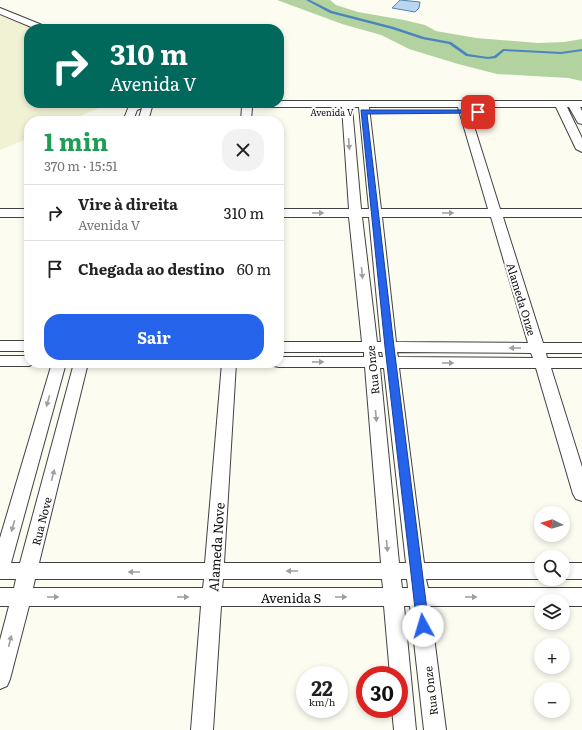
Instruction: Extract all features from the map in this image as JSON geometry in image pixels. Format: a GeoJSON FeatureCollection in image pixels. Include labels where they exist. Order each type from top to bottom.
{"type":"FeatureCollection","features":[{"type":"Feature","properties":{"kind":"street"},"geometry":{"type":"LineString","coordinates":[[0,11],[32,24]]}},
{"type":"Feature","properties":{"kind":"street","name":"Avenida V"},"geometry":{"type":"LineString","coordinates":[[129,116],[143,109],[246,112],[347,108],[562,108],[579,111]]}},
{"type":"Feature","properties":{"kind":"street","name":"Rua Onze"},"geometry":{"type":"LineString","coordinates":[[347,108],[354,208],[370,355],[405,730]]}},
{"type":"Feature","properties":{"kind":"street","name":"Rua Onze"},"geometry":{"type":"LineString","coordinates":[[364,108],[390,355],[435,730]]}},
{"type":"Feature","properties":{"kind":"street","name":"Alameda Onze"},"geometry":{"type":"LineString","coordinates":[[463,108],[582,494]]}},
{"type":"Feature","properties":{"kind":"street"},"geometry":{"type":"LineString","coordinates":[[562,108],[582,149]]}},
{"type":"Feature","properties":{"kind":"street"},"geometry":{"type":"LineString","coordinates":[[0,203],[24,203]]}},
{"type":"Feature","properties":{"kind":"street"},"geometry":{"type":"LineString","coordinates":[[284,203],[354,208],[495,208],[582,203]]}},
{"type":"Feature","properties":{"kind":"street"},"geometry":{"type":"LineString","coordinates":[[284,213],[354,208]]}},
{"type":"Feature","properties":{"kind":"street"},"geometry":{"type":"LineString","coordinates":[[495,208],[582,213]]}},
{"type":"Feature","properties":{"kind":"street"},"geometry":{"type":"LineString","coordinates":[[0,213],[24,213]]}},
{"type":"Feature","properties":{"kind":"street"},"geometry":{"type":"LineString","coordinates":[[0,346],[24,346]]}},
{"type":"Feature","properties":{"kind":"street"},"geometry":{"type":"LineString","coordinates":[[284,348],[370,355],[390,355],[536,348],[582,348]]}},
{"type":"Feature","properties":{"kind":"street"},"geometry":{"type":"LineString","coordinates":[[284,362],[370,355]]}},
{"type":"Feature","properties":{"kind":"street"},"geometry":{"type":"LineString","coordinates":[[390,355],[541,363],[582,363]]}},
{"type":"Feature","properties":{"kind":"street"},"geometry":{"type":"LineString","coordinates":[[0,361],[24,361]]}},
{"type":"Feature","properties":{"kind":"street"},"geometry":{"type":"LineString","coordinates":[[58,368],[0,570],[28,572],[534,571]]}},
{"type":"Feature","properties":{"kind":"street","name":"Rua Nove"},"geometry":{"type":"LineString","coordinates":[[0,679],[80,368]]}},
{"type":"Feature","properties":{"kind":"street","name":"Alameda Nove"},"geometry":{"type":"LineString","coordinates":[[202,730],[215,572],[229,368]]}},
{"type":"Feature","properties":{"kind":"street"},"geometry":{"type":"LineString","coordinates":[[570,571],[582,571]]}},
{"type":"Feature","properties":{"kind":"street","name":"Avenida S"},"geometry":{"type":"LineString","coordinates":[[0,597],[582,597]]}},
{"type":"Feature","properties":{"kind":"green space"},"geometry":{"type":"Polygon","coordinates":[[[277,0],[330,0],[336,5],[358,12],[404,20],[425,25],[436,31],[476,38],[538,43],[564,42],[582,39],[582,81],[568,78],[497,74],[458,64],[409,49],[381,35],[342,24],[277,0]]]}},
{"type":"Feature","properties":{"kind":"green space"},"geometry":{"type":"Polygon","coordinates":[[[0,15],[24,25],[24,108],[99,108],[81,116],[24,116],[24,140],[0,150],[0,15]]]}},
{"type":"Feature","properties":{"kind":"water"},"geometry":{"type":"Polygon","coordinates":[[[400,0],[420,2],[419,8],[415,12],[392,8],[400,0]]]}},
{"type":"Feature","properties":{"kind":"waterway"},"geometry":{"type":"LineString","coordinates":[[308,0],[331,12],[393,28],[423,38],[450,43],[467,55],[488,58],[495,57],[503,50],[561,53],[582,50]]}},
{"type":"Feature","properties":{"kind":"route"},"geometry":{"type":"LineString","coordinates":[[423,626],[389,347],[364,112],[478,112]]}}]}
